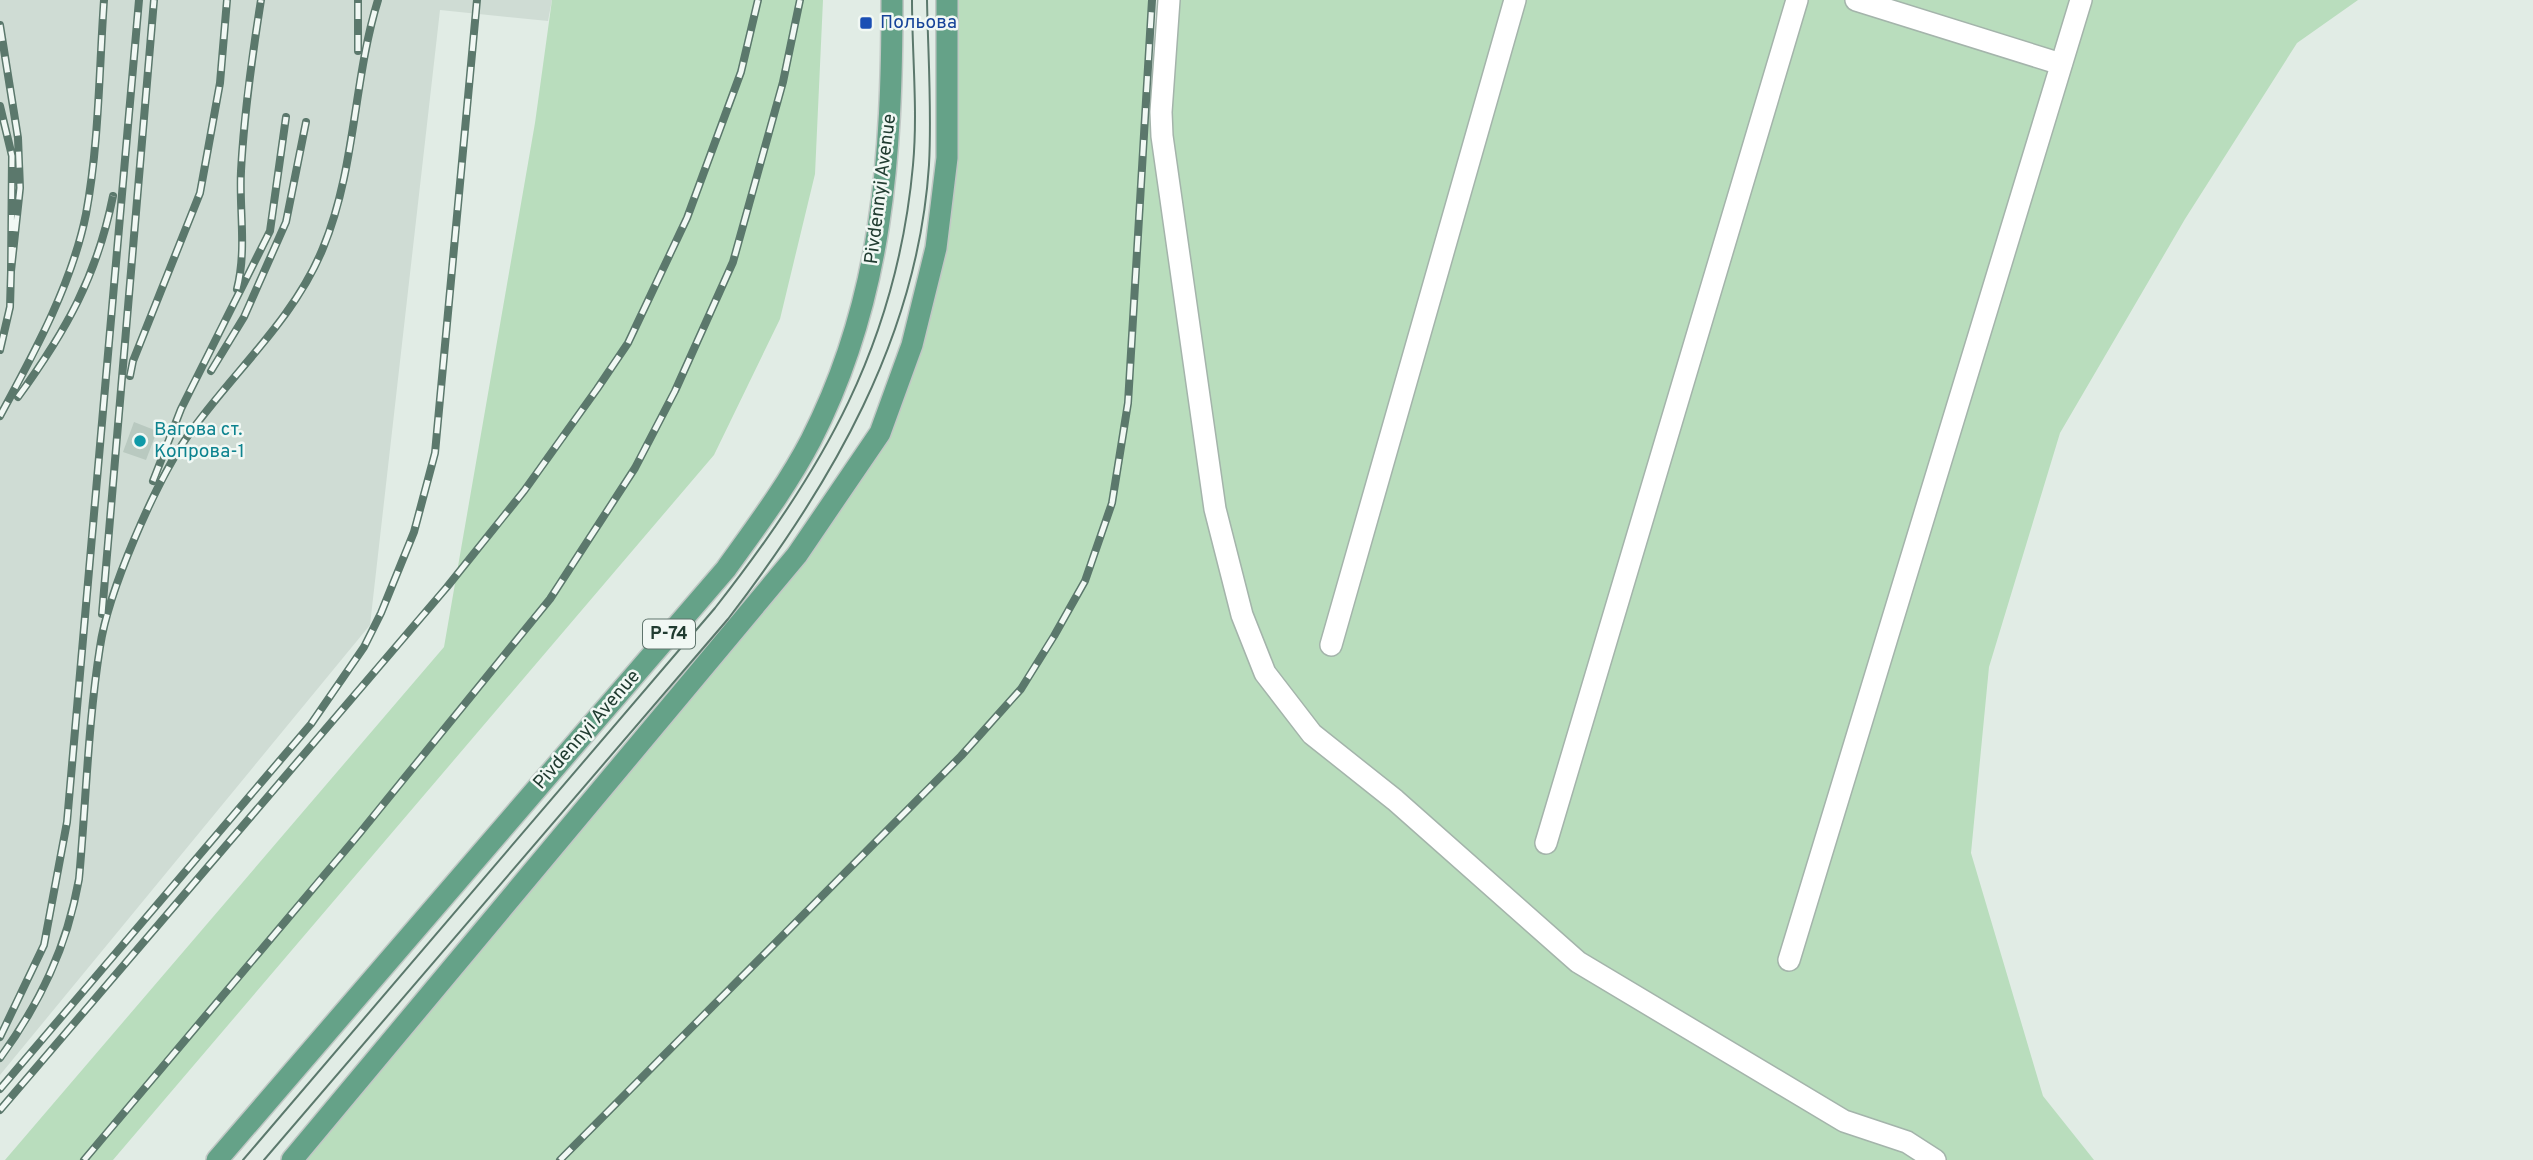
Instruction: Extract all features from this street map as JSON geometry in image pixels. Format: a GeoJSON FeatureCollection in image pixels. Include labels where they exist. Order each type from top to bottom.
{"type":"FeatureCollection","features":[{"type":"Feature","properties":{"kind":"main road","name":"Pivdennyi Avenue"},"geometry":{"type":"LineString","coordinates":[[217,1160],[726,569],[786,484],[811,439],[848,356],[865,305],[883,209],[891,108],[892,0]]}},
{"type":"Feature","properties":{"kind":"main road","name":"Р-74"},"geometry":{"type":"LineString","coordinates":[[292,1160],[797,555],[880,433],[912,345],[936,248],[947,158],[947,0]]}},
{"type":"Feature","properties":{"kind":"street"},"geometry":{"type":"LineString","coordinates":[[1169,0],[1161,113],[1162,136],[1181,246],[1215,509],[1242,615],[1265,673],[1312,734],[1395,800],[1578,962],[1844,1121],[1907,1142],[1936,1160]]}},
{"type":"Feature","properties":{"kind":"street"},"geometry":{"type":"LineString","coordinates":[[1331,645],[1515,0]]}},
{"type":"Feature","properties":{"kind":"street"},"geometry":{"type":"LineString","coordinates":[[1546,843],[1797,0]]}},
{"type":"Feature","properties":{"kind":"street"},"geometry":{"type":"LineString","coordinates":[[1857,0],[2061,64]]}},
{"type":"Feature","properties":{"kind":"street"},"geometry":{"type":"LineString","coordinates":[[1789,960],[2081,0]]}},
{"type":"Feature","properties":{"kind":"shaded area"},"geometry":{"type":"Polygon","coordinates":[[[0,0],[552,0],[548,21],[440,10],[370,625],[0,1075],[0,0]]]}},
{"type":"Feature","properties":{"kind":"green space"},"geometry":{"type":"Polygon","coordinates":[[[552,0],[823,0],[815,174],[780,319],[714,455],[113,1160],[5,1160],[444,647],[535,123],[552,0]]]}},
{"type":"Feature","properties":{"kind":"green space"},"geometry":{"type":"Polygon","coordinates":[[[947,0],[1152,0],[1146,111],[1160,112],[1169,0],[2358,0],[2297,43],[2185,219],[2060,433],[1989,667],[1971,853],[2043,1096],[2094,1160],[292,1160],[797,555],[880,433],[936,248],[947,0]]]}},
{"type":"Feature","properties":{"kind":"building","name":"Вагова ст. Копрова-1"},"geometry":{"type":"Polygon","coordinates":[[[134,422],[157,431],[146,460],[123,452],[134,422]]]}},
{"type":"Feature","properties":{"kind":"tram line"},"geometry":{"type":"LineString","coordinates":[[243,1160],[715,608],[754,557],[821,455],[872,347],[890,290],[904,230],[914,145],[912,0]]}},
{"type":"Feature","properties":{"kind":"tram line"},"geometry":{"type":"LineString","coordinates":[[264,1160],[728,619],[766,568],[834,462],[888,349],[907,290],[921,228],[930,144],[927,0]]}},
{"type":"Feature","properties":{"kind":"railway"},"geometry":{"type":"LineString","coordinates":[[0,416],[62,292],[80,240],[94,161],[104,0]]}},
{"type":"Feature","properties":{"kind":"railway"},"geometry":{"type":"LineString","coordinates":[[0,1037],[44,945],[67,822],[139,0]]}},
{"type":"Feature","properties":{"kind":"railway"},"geometry":{"type":"LineString","coordinates":[[102,614],[154,0]]}},
{"type":"Feature","properties":{"kind":"railway"},"geometry":{"type":"LineString","coordinates":[[130,376],[133,361],[200,193],[220,83],[227,0]]}},
{"type":"Feature","properties":{"kind":"railway"},"geometry":{"type":"LineString","coordinates":[[237,289],[242,259],[241,171],[244,128],[261,0]]}},
{"type":"Feature","properties":{"kind":"railway"},"geometry":{"type":"LineString","coordinates":[[358,0],[358,51]]}},
{"type":"Feature","properties":{"kind":"railway"},"geometry":{"type":"LineString","coordinates":[[0,1058],[28,1016],[50,973],[74,904],[79,879],[96,676],[112,597],[134,539],[174,457],[204,414],[279,323],[311,274],[323,248],[342,187],[378,0]]}},
{"type":"Feature","properties":{"kind":"railway"},"geometry":{"type":"LineString","coordinates":[[0,1089],[311,724],[364,647],[381,613],[414,532],[435,453],[477,0]]}},
{"type":"Feature","properties":{"kind":"railway"},"geometry":{"type":"LineString","coordinates":[[0,1110],[447,587],[524,491],[597,389],[628,343],[687,218],[741,72],[758,0]]}},
{"type":"Feature","properties":{"kind":"railway"},"geometry":{"type":"LineString","coordinates":[[84,1160],[359,834],[550,599],[635,468],[675,391],[733,262],[783,82],[800,0]]}},
{"type":"Feature","properties":{"kind":"railway"},"geometry":{"type":"LineString","coordinates":[[560,1160],[961,756],[1021,689],[1085,581],[1112,503],[1128,403],[1152,0]]}},
{"type":"Feature","properties":{"kind":"railway"},"geometry":{"type":"LineString","coordinates":[[0,25],[18,138],[20,188],[11,271],[12,156],[0,106]]}},
{"type":"Feature","properties":{"kind":"railway"},"geometry":{"type":"LineString","coordinates":[[153,481],[181,409],[270,231],[286,117]]}},
{"type":"Feature","properties":{"kind":"railway"},"geometry":{"type":"LineString","coordinates":[[211,371],[244,317],[286,222],[306,122]]}},
{"type":"Feature","properties":{"kind":"railway"},"geometry":{"type":"LineString","coordinates":[[18,397],[51,349],[78,302],[98,252],[113,196]]}},
{"type":"Feature","properties":{"kind":"railway"},"geometry":{"type":"LineString","coordinates":[[0,350],[10,307],[11,271]]}},
{"type":"Feature","properties":{"kind":"place","name":"Польова"},"geometry":{"type":"Point","coordinates":[866,23]}},
{"type":"Feature","properties":{"kind":"place","name":"Вагова ст. Копрова-1"},"geometry":{"type":"Point","coordinates":[140,441]}}]}
